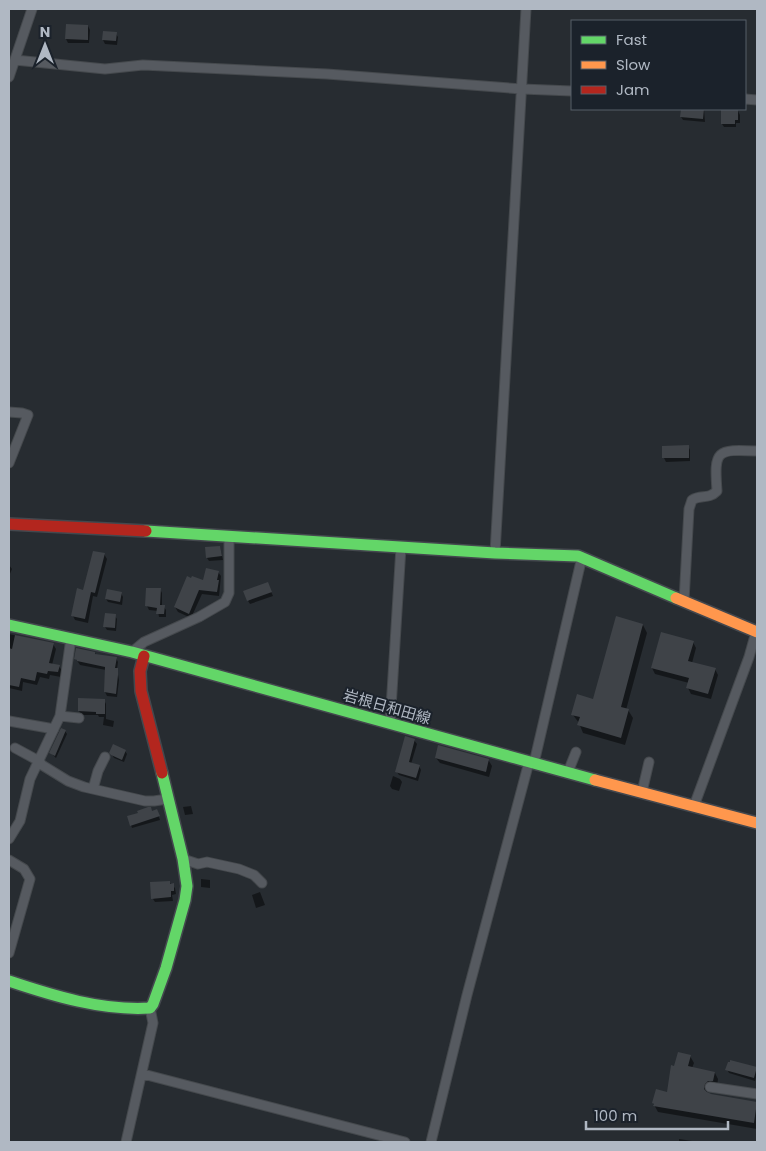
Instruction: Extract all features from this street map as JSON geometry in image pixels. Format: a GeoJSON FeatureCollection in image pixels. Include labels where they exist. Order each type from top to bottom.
{"type":"FeatureCollection","features":[{"type":"Feature","properties":{"kind":"street"},"geometry":{"type":"LineString","coordinates":[[9,77],[32,9]]}},
{"type":"Feature","properties":{"kind":"street"},"geometry":{"type":"LineString","coordinates":[[495,553],[526,9]]}},
{"type":"Feature","properties":{"kind":"street"},"geometry":{"type":"LineString","coordinates":[[15,60],[105,69],[144,65],[327,74],[571,91]]}},
{"type":"Feature","properties":{"kind":"street"},"geometry":{"type":"LineString","coordinates":[[9,412],[28,415],[9,463]]}},
{"type":"Feature","properties":{"kind":"street"},"geometry":{"type":"LineString","coordinates":[[684,601],[688,509],[692,500],[698,497],[712,496],[717,491],[715,465],[720,455],[734,450],[757,451]]}},
{"type":"Feature","properties":{"kind":"street"},"geometry":{"type":"LineString","coordinates":[[9,524],[582,557],[757,632],[694,806]]}},
{"type":"Feature","properties":{"kind":"street"},"geometry":{"type":"LineString","coordinates":[[126,1142],[143,1074],[153,1023],[150,1008],[164,974],[185,900],[187,886],[183,859],[141,691],[138,654],[144,642],[199,617],[225,602],[229,593],[229,536]]}},
{"type":"Feature","properties":{"kind":"street"},"geometry":{"type":"LineString","coordinates":[[390,724],[401,547]]}},
{"type":"Feature","properties":{"kind":"street"},"geometry":{"type":"LineString","coordinates":[[431,1142],[467,995],[531,762],[582,557]]}},
{"type":"Feature","properties":{"kind":"street","name":"岩根日和田線"},"geometry":{"type":"LineString","coordinates":[[9,625],[138,654],[757,823]]}},
{"type":"Feature","properties":{"kind":"street"},"geometry":{"type":"LineString","coordinates":[[9,839],[20,821],[30,779],[60,716],[71,638]]}},
{"type":"Feature","properties":{"kind":"street"},"geometry":{"type":"LineString","coordinates":[[60,716],[79,718]]}},
{"type":"Feature","properties":{"kind":"street"},"geometry":{"type":"LineString","coordinates":[[9,721],[54,729]]}},
{"type":"Feature","properties":{"kind":"street"},"geometry":{"type":"LineString","coordinates":[[15,748],[39,761],[42,765],[68,781],[84,787],[135,799],[154,801],[167,799]]}},
{"type":"Feature","properties":{"kind":"street"},"geometry":{"type":"LineString","coordinates":[[568,772],[576,752]]}},
{"type":"Feature","properties":{"kind":"street"},"geometry":{"type":"LineString","coordinates":[[93,788],[105,757]]}},
{"type":"Feature","properties":{"kind":"street"},"geometry":{"type":"LineString","coordinates":[[642,792],[649,762]]}},
{"type":"Feature","properties":{"kind":"street"},"geometry":{"type":"LineString","coordinates":[[183,859],[198,864],[207,862],[239,869],[254,875],[262,883]]}},
{"type":"Feature","properties":{"kind":"street"},"geometry":{"type":"LineString","coordinates":[[9,860],[24,869],[30,879],[9,953]]}},
{"type":"Feature","properties":{"kind":"street"},"geometry":{"type":"LineString","coordinates":[[9,981],[79,1000],[130,1009],[150,1008]]}},
{"type":"Feature","properties":{"kind":"street"},"geometry":{"type":"LineString","coordinates":[[143,1074],[405,1142]]}},
{"type":"Feature","properties":{"kind":"street"},"geometry":{"type":"LineString","coordinates":[[710,1087],[757,1094]]}},
{"type":"Feature","properties":{"kind":"building"},"geometry":{"type":"Polygon","coordinates":[[[66,24],[88,25],[88,40],[65,39],[66,24]]]}},
{"type":"Feature","properties":{"kind":"building"},"geometry":{"type":"Polygon","coordinates":[[[103,31],[117,32],[116,41],[102,40],[103,31]]]}},
{"type":"Feature","properties":{"kind":"building"},"geometry":{"type":"Polygon","coordinates":[[[681,110],[704,110],[703,119],[680,117],[681,110]]]}},
{"type":"Feature","properties":{"kind":"building"},"geometry":{"type":"Polygon","coordinates":[[[721,110],[738,110],[738,120],[735,120],[735,124],[721,124],[721,110]]]}},
{"type":"Feature","properties":{"kind":"building"},"geometry":{"type":"Polygon","coordinates":[[[689,445],[689,458],[662,458],[662,446],[689,445]]]}},
{"type":"Feature","properties":{"kind":"building"},"geometry":{"type":"Polygon","coordinates":[[[220,546],[222,556],[206,558],[205,547],[220,546]]]}},
{"type":"Feature","properties":{"kind":"building"},"geometry":{"type":"Polygon","coordinates":[[[93,551],[105,553],[95,593],[91,592],[85,619],[71,616],[77,588],[83,590],[93,551]]]}},
{"type":"Feature","properties":{"kind":"building"},"geometry":{"type":"Polygon","coordinates":[[[206,568],[219,571],[217,592],[199,590],[189,614],[174,607],[187,576],[203,580],[206,568]]]}},
{"type":"Feature","properties":{"kind":"building"},"geometry":{"type":"Polygon","coordinates":[[[268,582],[272,592],[247,601],[243,591],[268,582]]]}},
{"type":"Feature","properties":{"kind":"building"},"geometry":{"type":"Polygon","coordinates":[[[146,588],[161,588],[160,605],[165,605],[164,614],[156,614],[157,608],[145,606],[146,588]]]}},
{"type":"Feature","properties":{"kind":"building"},"geometry":{"type":"Polygon","coordinates":[[[107,589],[122,592],[120,602],[105,599],[107,589]]]}},
{"type":"Feature","properties":{"kind":"building"},"geometry":{"type":"Polygon","coordinates":[[[105,613],[116,614],[115,628],[103,627],[105,613]]]}},
{"type":"Feature","properties":{"kind":"building"},"geometry":{"type":"Polygon","coordinates":[[[616,616],[643,624],[621,707],[629,709],[621,738],[577,725],[580,717],[571,715],[577,694],[593,699],[616,616]]]}},
{"type":"Feature","properties":{"kind":"building"},"geometry":{"type":"Polygon","coordinates":[[[661,632],[694,641],[688,661],[716,668],[708,694],[686,688],[689,678],[651,668],[661,632]]]}},
{"type":"Feature","properties":{"kind":"building"},"geometry":{"type":"Polygon","coordinates":[[[15,635],[54,643],[49,663],[60,665],[58,672],[48,671],[47,674],[37,672],[35,681],[21,678],[19,687],[9,685],[9,648],[12,649],[15,635]]]}},
{"type":"Feature","properties":{"kind":"building"},"geometry":{"type":"Polygon","coordinates":[[[76,648],[95,652],[95,654],[117,657],[115,668],[118,668],[116,694],[104,692],[105,667],[77,661],[74,659],[76,648]]]}},
{"type":"Feature","properties":{"kind":"building"},"geometry":{"type":"Polygon","coordinates":[[[78,698],[105,699],[105,714],[78,711],[78,698]]]}},
{"type":"Feature","properties":{"kind":"building"},"geometry":{"type":"Polygon","coordinates":[[[61,728],[66,730],[55,756],[49,753],[61,728]]]}},
{"type":"Feature","properties":{"kind":"building"},"geometry":{"type":"Polygon","coordinates":[[[405,736],[415,739],[409,762],[420,765],[416,778],[395,772],[405,736]]]}},
{"type":"Feature","properties":{"kind":"building"},"geometry":{"type":"Polygon","coordinates":[[[113,744],[126,750],[122,760],[109,753],[113,744]]]}},
{"type":"Feature","properties":{"kind":"building"},"geometry":{"type":"Polygon","coordinates":[[[438,745],[489,759],[486,772],[435,758],[438,745]]]}},
{"type":"Feature","properties":{"kind":"building"},"geometry":{"type":"Polygon","coordinates":[[[151,807],[152,811],[157,809],[160,816],[130,826],[127,816],[138,813],[137,811],[151,807]]]}},
{"type":"Feature","properties":{"kind":"building"},"geometry":{"type":"Polygon","coordinates":[[[170,881],[170,884],[174,883],[174,891],[171,891],[171,897],[151,899],[150,882],[170,881]]]}},
{"type":"Feature","properties":{"kind":"building"},"geometry":{"type":"Polygon","coordinates":[[[678,1052],[691,1055],[688,1066],[715,1072],[713,1081],[708,1081],[705,1084],[704,1089],[707,1092],[757,1102],[754,1123],[653,1106],[654,1104],[652,1103],[656,1089],[667,1092],[671,1065],[674,1066],[678,1052]]]}},
{"type":"Feature","properties":{"kind":"building"},"geometry":{"type":"Polygon","coordinates":[[[730,1060],[757,1067],[754,1078],[725,1070],[730,1060]]]}},
{"type":"Feature","properties":{"kind":"traffic: fast"},"geometry":{"type":"LineString","coordinates":[[146,531],[495,553],[578,556],[676,598]]}},
{"type":"Feature","properties":{"kind":"traffic: fast"},"geometry":{"type":"LineString","coordinates":[[9,625],[132,652],[595,780]]}},
{"type":"Feature","properties":{"kind":"traffic: fast"},"geometry":{"type":"LineString","coordinates":[[9,981],[61,997],[96,1005],[150,1008],[153,1004],[166,968],[185,900],[187,886],[183,859],[162,773]]}},
{"type":"Feature","properties":{"kind":"traffic: slow"},"geometry":{"type":"LineString","coordinates":[[676,598],[757,632]]}},
{"type":"Feature","properties":{"kind":"traffic: slow"},"geometry":{"type":"LineString","coordinates":[[595,780],[757,823]]}},
{"type":"Feature","properties":{"kind":"traffic: jam"},"geometry":{"type":"LineString","coordinates":[[9,524],[146,531]]}},
{"type":"Feature","properties":{"kind":"traffic: jam"},"geometry":{"type":"LineString","coordinates":[[144,656],[140,671],[141,691],[162,773]]}}]}
